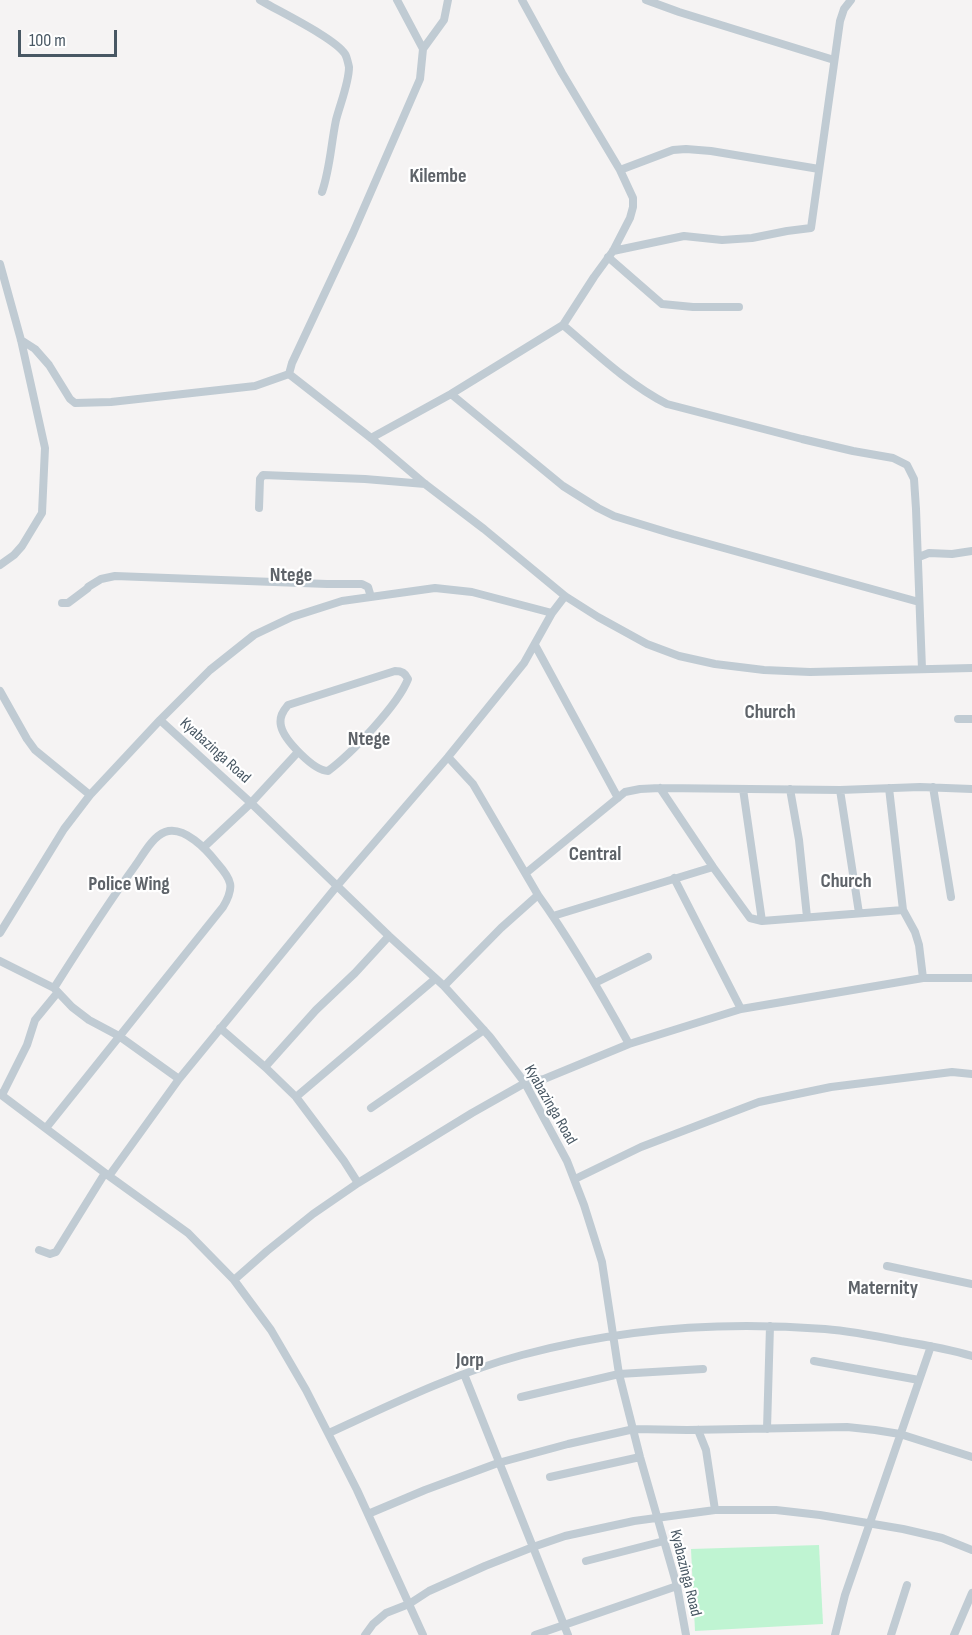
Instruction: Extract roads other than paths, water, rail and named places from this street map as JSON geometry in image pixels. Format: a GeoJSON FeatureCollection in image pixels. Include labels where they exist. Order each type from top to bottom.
{"type":"FeatureCollection","features":[{"type":"Feature","properties":{"kind":"street"},"geometry":{"type":"LineString","coordinates":[[260,0],[333,42],[344,52],[349,65],[348,78],[336,122],[327,180],[322,192]]}},
{"type":"Feature","properties":{"kind":"street"},"geometry":{"type":"LineString","coordinates":[[397,0],[423,49]]}},
{"type":"Feature","properties":{"kind":"street"},"geometry":{"type":"LineString","coordinates":[[21,340],[35,349],[49,365],[70,399],[75,403],[111,402],[255,387],[289,374],[420,79],[423,49],[444,20],[448,0]]}},
{"type":"Feature","properties":{"kind":"street"},"geometry":{"type":"LineString","coordinates":[[371,438],[451,394],[563,325],[611,254],[630,218],[633,198],[620,170],[573,93],[522,0]]}},
{"type":"Feature","properties":{"kind":"street"},"geometry":{"type":"LineString","coordinates":[[646,0],[834,60]]}},
{"type":"Feature","properties":{"kind":"street"},"geometry":{"type":"LineString","coordinates":[[611,254],[684,236],[722,240],[752,238],[811,228],[840,21],[850,0]]}},
{"type":"Feature","properties":{"kind":"street"},"geometry":{"type":"LineString","coordinates":[[620,170],[673,150],[686,149],[819,169]]}},
{"type":"Feature","properties":{"kind":"street"},"geometry":{"type":"LineString","coordinates":[[611,254],[662,304],[739,307]]}},
{"type":"Feature","properties":{"kind":"street"},"geometry":{"type":"LineString","coordinates":[[0,264],[21,340],[45,448],[42,513],[22,546],[0,565]]}},
{"type":"Feature","properties":{"kind":"street"},"geometry":{"type":"LineString","coordinates":[[563,325],[627,379],[667,404],[901,460],[907,465],[914,479],[922,669]]}},
{"type":"Feature","properties":{"kind":"street"},"geometry":{"type":"LineString","coordinates":[[289,374],[565,596],[647,644],[679,656],[738,668],[810,672],[972,668]]}},
{"type":"Feature","properties":{"kind":"street"},"geometry":{"type":"LineString","coordinates":[[451,394],[563,486],[614,516],[919,602]]}},
{"type":"Feature","properties":{"kind":"street"},"geometry":{"type":"LineString","coordinates":[[259,508],[260,479],[263,475],[424,484]]}},
{"type":"Feature","properties":{"kind":"street"},"geometry":{"type":"LineString","coordinates":[[919,557],[929,553],[952,554],[972,551]]}},
{"type":"Feature","properties":{"kind":"street"},"geometry":{"type":"LineString","coordinates":[[62,603],[68,603],[101,579],[115,576],[362,584],[368,587],[371,597]]}},
{"type":"Feature","properties":{"kind":"street"},"geometry":{"type":"LineString","coordinates":[[0,933],[64,829],[90,795],[210,670],[255,635],[292,617],[342,601],[435,588],[472,592],[552,613]]}},
{"type":"Feature","properties":{"kind":"street"},"geometry":{"type":"LineString","coordinates":[[39,1250],[50,1254],[56,1252],[107,1174],[178,1079],[524,663],[552,613],[565,596]]}},
{"type":"Feature","properties":{"kind":"street"},"geometry":{"type":"LineString","coordinates":[[535,645],[618,798]]}},
{"type":"Feature","properties":{"kind":"street"},"geometry":{"type":"LineString","coordinates":[[395,671],[405,673],[408,679],[402,692],[369,732],[330,770],[325,772],[320,770],[298,752],[283,732],[281,725],[280,718],[288,705],[395,671]]}},
{"type":"Feature","properties":{"kind":"street"},"geometry":{"type":"LineString","coordinates":[[0,691],[35,750],[90,795]]}},
{"type":"Feature","properties":{"kind":"street"},"geometry":{"type":"LineString","coordinates":[[958,719],[972,719]]}},
{"type":"Feature","properties":{"kind":"street","name":"Kyabazinga Road"},"geometry":{"type":"LineString","coordinates":[[160,720],[444,986],[484,1029],[525,1083],[575,1179],[602,1262],[619,1374],[677,1586],[686,1635]]}},
{"type":"Feature","properties":{"kind":"street"},"geometry":{"type":"LineString","coordinates":[[204,847],[251,803],[298,752]]}},
{"type":"Feature","properties":{"kind":"street"},"geometry":{"type":"LineString","coordinates":[[448,757],[473,784],[538,895],[595,983],[629,1044]]}},
{"type":"Feature","properties":{"kind":"street"},"geometry":{"type":"LineString","coordinates":[[526,873],[625,792],[632,790],[660,788],[840,790],[933,787],[972,789]]}},
{"type":"Feature","properties":{"kind":"street"},"geometry":{"type":"LineString","coordinates":[[933,787],[951,897]]}},
{"type":"Feature","properties":{"kind":"street"},"geometry":{"type":"LineString","coordinates":[[660,788],[750,918],[762,921],[903,910]]}},
{"type":"Feature","properties":{"kind":"street"},"geometry":{"type":"LineString","coordinates":[[889,788],[903,910],[919,945],[923,978]]}},
{"type":"Feature","properties":{"kind":"street"},"geometry":{"type":"LineString","coordinates":[[743,789],[762,921]]}},
{"type":"Feature","properties":{"kind":"street"},"geometry":{"type":"LineString","coordinates":[[790,789],[799,840],[807,917]]}},
{"type":"Feature","properties":{"kind":"street"},"geometry":{"type":"LineString","coordinates":[[840,790],[859,913]]}},
{"type":"Feature","properties":{"kind":"street"},"geometry":{"type":"LineString","coordinates":[[46,1128],[170,975],[230,896],[231,886],[225,872],[204,847],[183,833],[164,832],[156,839],[111,899],[36,1020],[27,1045],[1,1095],[188,1233],[234,1280],[271,1329],[329,1433],[423,1635]]}},
{"type":"Feature","properties":{"kind":"street"},"geometry":{"type":"LineString","coordinates":[[553,916],[713,867]]}},
{"type":"Feature","properties":{"kind":"street"},"geometry":{"type":"LineString","coordinates":[[674,878],[741,1009]]}},
{"type":"Feature","properties":{"kind":"street"},"geometry":{"type":"LineString","coordinates":[[444,986],[501,928],[538,895]]}},
{"type":"Feature","properties":{"kind":"street"},"geometry":{"type":"LineString","coordinates":[[265,1067],[316,1010],[355,973],[388,936]]}},
{"type":"Feature","properties":{"kind":"street"},"geometry":{"type":"LineString","coordinates":[[595,983],[648,957]]}},
{"type":"Feature","properties":{"kind":"street"},"geometry":{"type":"LineString","coordinates":[[0,961],[56,990],[72,1007],[89,1020],[119,1036],[178,1079]]}},
{"type":"Feature","properties":{"kind":"street"},"geometry":{"type":"LineString","coordinates":[[234,1280],[294,1229],[358,1183],[525,1083],[544,1079],[629,1044],[741,1009],[923,978],[972,978]]}},
{"type":"Feature","properties":{"kind":"street"},"geometry":{"type":"LineString","coordinates":[[296,1097],[435,979]]}},
{"type":"Feature","properties":{"kind":"street"},"geometry":{"type":"LineString","coordinates":[[220,1028],[296,1097],[358,1183]]}},
{"type":"Feature","properties":{"kind":"street"},"geometry":{"type":"LineString","coordinates":[[371,1108],[484,1029]]}},
{"type":"Feature","properties":{"kind":"street"},"geometry":{"type":"LineString","coordinates":[[575,1179],[641,1147],[759,1102],[831,1087],[952,1072],[972,1074]]}},
{"type":"Feature","properties":{"kind":"street"},"geometry":{"type":"LineString","coordinates":[[887,1266],[972,1284]]}},
{"type":"Feature","properties":{"kind":"street"},"geometry":{"type":"LineString","coordinates":[[329,1433],[464,1374],[522,1355],[631,1332],[736,1325],[826,1329],[931,1346],[972,1356]]}},
{"type":"Feature","properties":{"kind":"street"},"geometry":{"type":"LineString","coordinates":[[767,1429],[770,1326]]}},
{"type":"Feature","properties":{"kind":"street"},"geometry":{"type":"LineString","coordinates":[[835,1635],[845,1595],[931,1346]]}},
{"type":"Feature","properties":{"kind":"street"},"geometry":{"type":"LineString","coordinates":[[814,1361],[919,1380]]}},
{"type":"Feature","properties":{"kind":"street"},"geometry":{"type":"LineString","coordinates":[[521,1396],[619,1374],[703,1369]]}},
{"type":"Feature","properties":{"kind":"street"},"geometry":{"type":"LineString","coordinates":[[464,1374],[568,1635]]}},
{"type":"Feature","properties":{"kind":"street"},"geometry":{"type":"LineString","coordinates":[[368,1514],[498,1463],[634,1428],[699,1430],[847,1427],[900,1434],[972,1457]]}},
{"type":"Feature","properties":{"kind":"street"},"geometry":{"type":"LineString","coordinates":[[699,1430],[706,1450],[715,1510]]}},
{"type":"Feature","properties":{"kind":"street"},"geometry":{"type":"LineString","coordinates":[[550,1477],[640,1457]]}},
{"type":"Feature","properties":{"kind":"street"},"geometry":{"type":"LineString","coordinates":[[365,1635],[373,1624],[386,1613],[409,1604],[429,1591],[533,1547],[565,1536],[657,1518],[715,1510],[776,1510],[870,1523],[934,1536],[972,1550]]}},
{"type":"Feature","properties":{"kind":"street"},"geometry":{"type":"LineString","coordinates":[[586,1561],[664,1541]]}},
{"type":"Feature","properties":{"kind":"street"},"geometry":{"type":"LineString","coordinates":[[891,1635],[907,1585]]}},
{"type":"Feature","properties":{"kind":"street"},"geometry":{"type":"LineString","coordinates":[[536,1635],[677,1586]]}},
{"type":"Feature","properties":{"kind":"street"},"geometry":{"type":"LineString","coordinates":[[954,1635],[972,1593]]}},
{"type":"Feature","properties":{"kind":"district","name":"Kilembe"},"geometry":{"type":"Point","coordinates":[438,177]}},
{"type":"Feature","properties":{"kind":"district","name":"Ntege"},"geometry":{"type":"Point","coordinates":[291,576]}},
{"type":"Feature","properties":{"kind":"district","name":"Church"},"geometry":{"type":"Point","coordinates":[770,713]}},
{"type":"Feature","properties":{"kind":"district","name":"Ntege"},"geometry":{"type":"Point","coordinates":[369,740]}},
{"type":"Feature","properties":{"kind":"district","name":"Central"},"geometry":{"type":"Point","coordinates":[595,855]}},
{"type":"Feature","properties":{"kind":"district","name":"Church"},"geometry":{"type":"Point","coordinates":[846,882]}},
{"type":"Feature","properties":{"kind":"district","name":"Police Wing"},"geometry":{"type":"Point","coordinates":[129,885]}},
{"type":"Feature","properties":{"kind":"district","name":"Maternity"},"geometry":{"type":"Point","coordinates":[883,1289]}},
{"type":"Feature","properties":{"kind":"district","name":"Jorp"},"geometry":{"type":"Point","coordinates":[470,1361]}}]}
